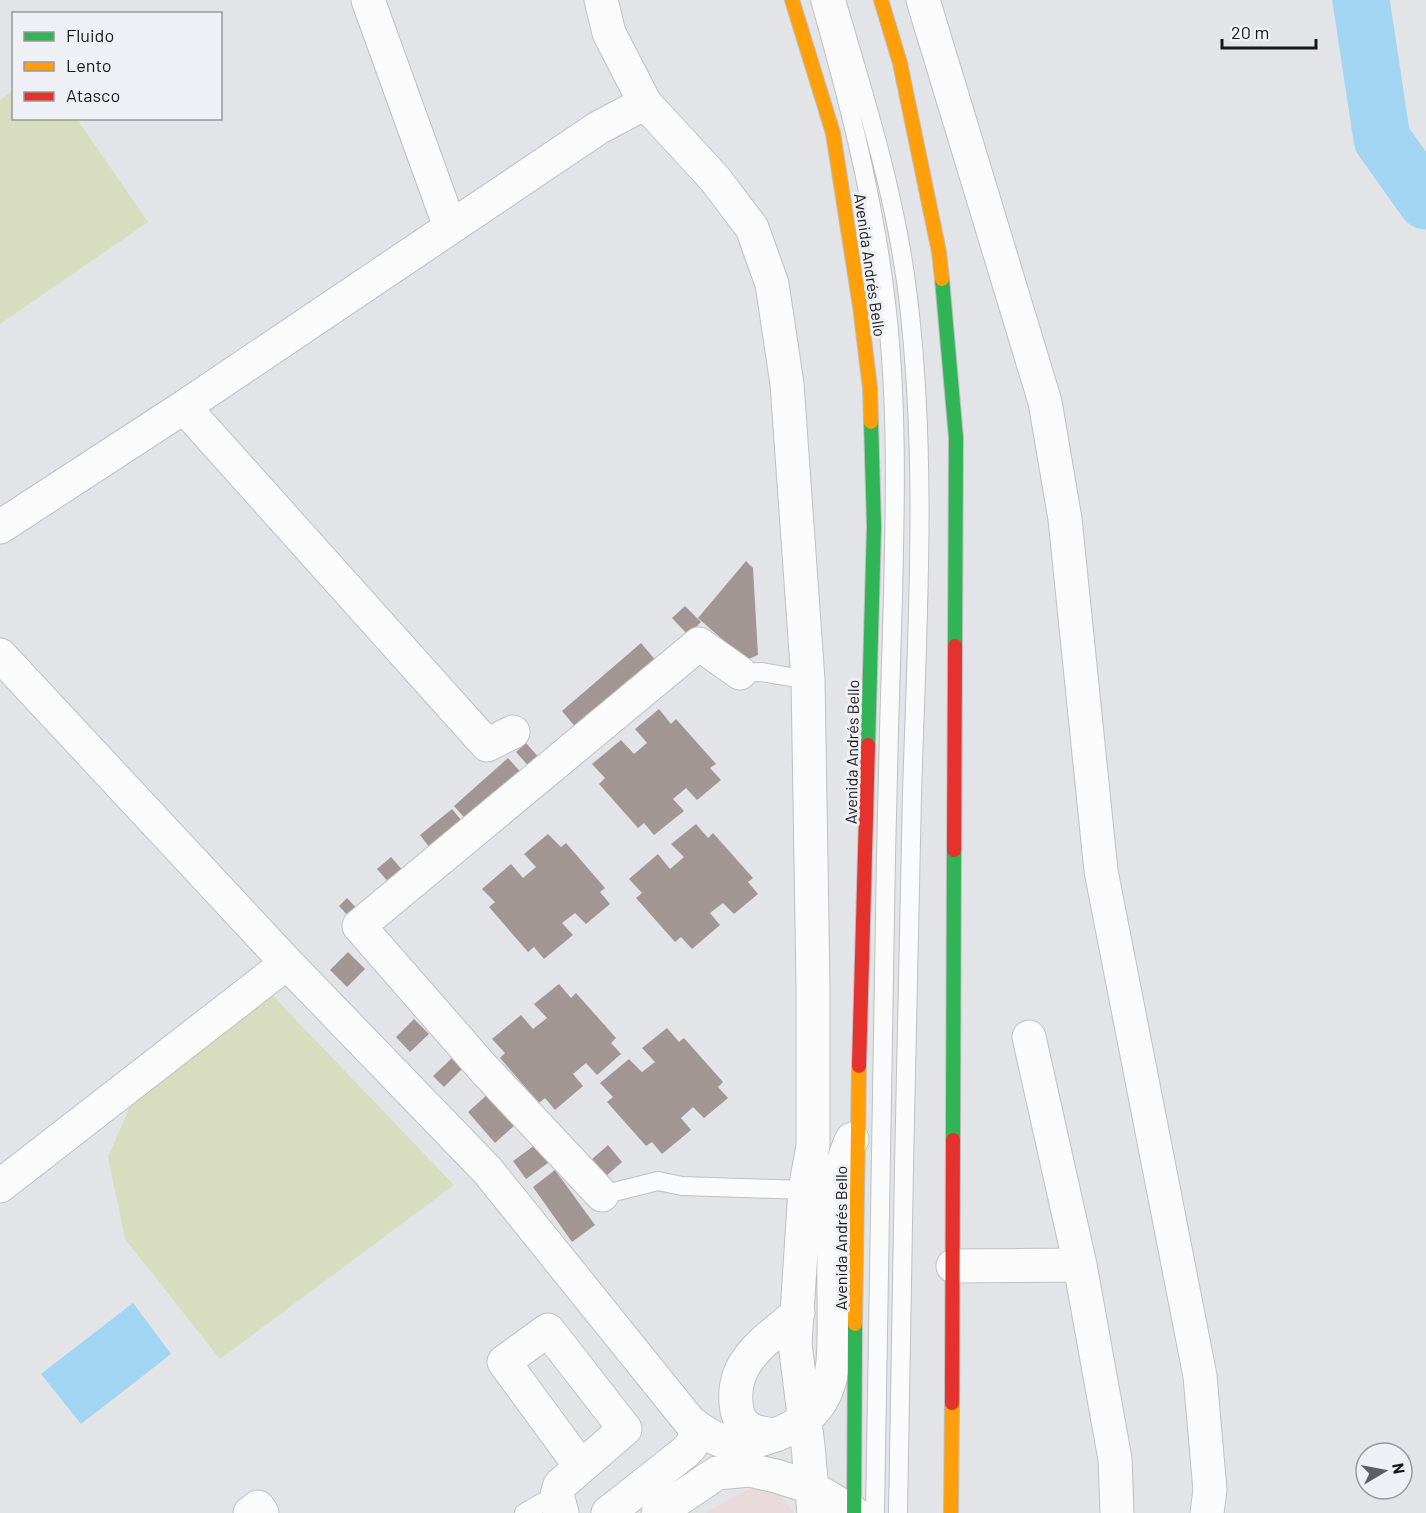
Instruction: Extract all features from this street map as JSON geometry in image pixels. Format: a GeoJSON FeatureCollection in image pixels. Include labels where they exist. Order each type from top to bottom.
{"type":"FeatureCollection","features":[{"type":"Feature","properties":{"kind":"highway","name":"Avenida Andrés Bello"},"geometry":{"type":"LineString","coordinates":[[792,0],[833,133],[860,306],[870,388],[874,526],[857,1127],[854,1513]]}},
{"type":"Feature","properties":{"kind":"highway"},"geometry":{"type":"LineString","coordinates":[[881,0],[900,63],[939,252],[956,438],[951,1513]]}},
{"type":"Feature","properties":{"kind":"street"},"geometry":{"type":"LineString","coordinates":[[368,0],[450,228]]}},
{"type":"Feature","properties":{"kind":"street"},"geometry":{"type":"LineString","coordinates":[[601,0],[609,33],[645,103],[715,179],[752,228],[772,284],[787,384],[808,680],[813,985],[813,1146],[805,1190],[795,1344],[803,1412],[818,1502]]}},
{"type":"Feature","properties":{"kind":"street"},"geometry":{"type":"LineString","coordinates":[[923,0],[1045,402],[1065,519],[1101,871],[1200,1376],[1210,1490],[1207,1513]]}},
{"type":"Feature","properties":{"kind":"street"},"geometry":{"type":"LineString","coordinates":[[0,527],[184,407],[598,128],[645,103]]}},
{"type":"Feature","properties":{"kind":"street"},"geometry":{"type":"LineString","coordinates":[[184,407],[487,745],[513,732]]}},
{"type":"Feature","properties":{"kind":"street"},"geometry":{"type":"LineString","coordinates":[[602,1196],[483,1068],[359,926],[699,644],[740,673]]}},
{"type":"Feature","properties":{"kind":"street"},"geometry":{"type":"LineString","coordinates":[[0,655],[287,963],[487,1170],[715,1449]]}},
{"type":"Feature","properties":{"kind":"street"},"geometry":{"type":"LineString","coordinates":[[0,1186],[287,963]]}},
{"type":"Feature","properties":{"kind":"street"},"geometry":{"type":"LineString","coordinates":[[1029,1037],[1080,1265],[1114,1459],[1117,1513]]}},
{"type":"Feature","properties":{"kind":"street"},"geometry":{"type":"LineString","coordinates":[[818,1502],[834,1359],[837,1197],[846,1151],[857,1127]]}},
{"type":"Feature","properties":{"kind":"street"},"geometry":{"type":"LineString","coordinates":[[953,1266],[1080,1265]]}},
{"type":"Feature","properties":{"kind":"street"},"geometry":{"type":"LineString","coordinates":[[776,1435],[750,1431],[741,1421],[735,1395],[736,1386],[738,1375],[750,1355],[798,1313]]}},
{"type":"Feature","properties":{"kind":"street"},"geometry":{"type":"LineString","coordinates":[[671,1505],[715,1449],[776,1435],[803,1412],[815,1410],[829,1384],[834,1359]]}},
{"type":"Feature","properties":{"kind":"street"},"geometry":{"type":"LineString","coordinates":[[608,1513],[678,1459],[691,1446],[715,1449],[784,1478],[818,1502],[854,1513]]}},
{"type":"Feature","properties":{"kind":"street"},"geometry":{"type":"LineString","coordinates":[[561,1513],[557,1495],[560,1485],[581,1467]]}},
{"type":"Feature","properties":{"kind":"street"},"geometry":{"type":"LineString","coordinates":[[250,1513],[258,1507],[262,1513]]}},
{"type":"Feature","properties":{"kind":"lane"},"geometry":{"type":"LineString","coordinates":[[820,0],[864,173],[880,258],[891,345],[893,398],[895,508],[881,1068],[875,1513]]}},
{"type":"Feature","properties":{"kind":"lane"},"geometry":{"type":"LineString","coordinates":[[836,0],[866,100],[893,216],[908,296],[919,427],[920,608],[912,792],[898,1513]]}},
{"type":"Feature","properties":{"kind":"lane"},"geometry":{"type":"LineString","coordinates":[[740,673],[762,672],[808,680]]}},
{"type":"Feature","properties":{"kind":"lane"},"geometry":{"type":"LineString","coordinates":[[602,1196],[658,1181],[682,1186],[805,1190]]}},
{"type":"Feature","properties":{"kind":"lane"},"geometry":{"type":"LineString","coordinates":[[524,1513],[541,1503],[561,1513]]}},
{"type":"Feature","properties":{"kind":"shaded area"},"geometry":{"type":"Polygon","coordinates":[[[754,1488],[780,1495],[794,1513],[706,1513],[740,1493],[754,1488]]]}},
{"type":"Feature","properties":{"kind":"green space"},"geometry":{"type":"Polygon","coordinates":[[[12,92],[12,120],[78,120],[148,222],[0,324],[0,100],[12,92]]]}},
{"type":"Feature","properties":{"kind":"green space"},"geometry":{"type":"Polygon","coordinates":[[[270,993],[454,1185],[220,1359],[125,1239],[108,1157],[136,1093],[270,993]]]}},
{"type":"Feature","properties":{"kind":"water"},"geometry":{"type":"Polygon","coordinates":[[[133,1303],[171,1354],[81,1424],[41,1374],[133,1303]]]}},
{"type":"Feature","properties":{"kind":"building"},"geometry":{"type":"Polygon","coordinates":[[[746,561],[753,568],[758,655],[746,660],[698,618],[746,561]]]}},
{"type":"Feature","properties":{"kind":"building"},"geometry":{"type":"Polygon","coordinates":[[[685,606],[701,622],[688,635],[672,618],[685,606]]]}},
{"type":"Feature","properties":{"kind":"building"},"geometry":{"type":"Polygon","coordinates":[[[641,643],[657,662],[578,730],[562,711],[641,643]]]}},
{"type":"Feature","properties":{"kind":"building"},"geometry":{"type":"Polygon","coordinates":[[[659,709],[671,724],[676,719],[716,764],[710,768],[721,780],[697,800],[686,788],[673,799],[684,811],[654,835],[644,823],[638,828],[599,784],[605,778],[592,764],[621,740],[634,754],[647,743],[635,729],[659,709]]]}},
{"type":"Feature","properties":{"kind":"building"},"geometry":{"type":"Polygon","coordinates":[[[526,743],[542,761],[532,770],[516,752],[526,743]]]}},
{"type":"Feature","properties":{"kind":"building"},"geometry":{"type":"Polygon","coordinates":[[[508,758],[524,776],[470,824],[454,806],[508,758]]]}},
{"type":"Feature","properties":{"kind":"building"},"geometry":{"type":"Polygon","coordinates":[[[452,809],[466,826],[433,852],[420,835],[452,809]]]}},
{"type":"Feature","properties":{"kind":"building"},"geometry":{"type":"Polygon","coordinates":[[[696,824],[708,838],[713,833],[753,878],[748,882],[758,894],[734,914],[723,903],[710,913],[720,925],[692,949],[681,937],[675,942],[636,898],[642,893],[629,879],[658,854],[670,869],[684,857],[671,844],[696,824]]]}},
{"type":"Feature","properties":{"kind":"building"},"geometry":{"type":"Polygon","coordinates":[[[548,834],[561,847],[566,843],[605,888],[600,892],[610,904],[586,924],[575,913],[562,923],[573,935],[544,959],[534,947],[528,952],[489,907],[495,902],[482,889],[511,864],[523,878],[536,867],[524,854],[548,834]]]}},
{"type":"Feature","properties":{"kind":"building"},"geometry":{"type":"Polygon","coordinates":[[[391,857],[405,873],[391,885],[377,869],[391,857]]]}},
{"type":"Feature","properties":{"kind":"building"},"geometry":{"type":"Polygon","coordinates":[[[347,898],[360,912],[352,920],[339,906],[347,898]]]}},
{"type":"Feature","properties":{"kind":"building"},"geometry":{"type":"Polygon","coordinates":[[[348,952],[365,969],[347,987],[330,970],[348,952]]]}},
{"type":"Feature","properties":{"kind":"building"},"geometry":{"type":"Polygon","coordinates":[[[559,984],[571,998],[576,993],[616,1038],[611,1043],[621,1054],[597,1075],[586,1063],[573,1074],[583,1086],[555,1110],[545,1098],[539,1103],[500,1058],[505,1053],[492,1039],[521,1015],[533,1029],[547,1018],[534,1004],[559,984]]]}},
{"type":"Feature","properties":{"kind":"building"},"geometry":{"type":"Polygon","coordinates":[[[414,1019],[429,1034],[410,1052],[396,1037],[414,1019]]]}},
{"type":"Feature","properties":{"kind":"building"},"geometry":{"type":"Polygon","coordinates":[[[667,1028],[679,1042],[684,1038],[723,1082],[718,1087],[728,1098],[704,1118],[693,1107],[681,1118],[691,1130],[662,1154],[652,1142],[646,1146],[607,1102],[613,1097],[600,1083],[629,1059],[642,1072],[655,1062],[642,1048],[667,1028]]]}},
{"type":"Feature","properties":{"kind":"building"},"geometry":{"type":"Polygon","coordinates":[[[452,1058],[462,1069],[444,1087],[433,1076],[452,1058]]]}},
{"type":"Feature","properties":{"kind":"building"},"geometry":{"type":"Polygon","coordinates":[[[488,1094],[515,1125],[495,1143],[468,1112],[488,1094]]]}},
{"type":"Feature","properties":{"kind":"building"},"geometry":{"type":"Polygon","coordinates":[[[535,1145],[548,1163],[526,1179],[513,1161],[535,1145]]]}},
{"type":"Feature","properties":{"kind":"building"},"geometry":{"type":"Polygon","coordinates":[[[608,1145],[622,1162],[605,1177],[590,1161],[608,1145]]]}},
{"type":"Feature","properties":{"kind":"building"},"geometry":{"type":"Polygon","coordinates":[[[555,1170],[595,1225],[572,1242],[533,1187],[555,1170]]]}},
{"type":"Feature","properties":{"kind":"waterway"},"geometry":{"type":"LineString","coordinates":[[1361,0],[1382,139],[1426,201]]}},
{"type":"Feature","properties":{"kind":"traffic: fast"},"geometry":{"type":"LineString","coordinates":[[942,279],[956,438],[955,646]]}},
{"type":"Feature","properties":{"kind":"traffic: fast"},"geometry":{"type":"LineString","coordinates":[[868,745],[874,526],[871,422]]}},
{"type":"Feature","properties":{"kind":"traffic: fast"},"geometry":{"type":"LineString","coordinates":[[953,1140],[954,850]]}},
{"type":"Feature","properties":{"kind":"traffic: fast"},"geometry":{"type":"LineString","coordinates":[[854,1513],[855,1324]]}},
{"type":"Feature","properties":{"kind":"traffic: slow"},"geometry":{"type":"LineString","coordinates":[[792,0],[833,133],[860,306],[870,388],[871,422]]}},
{"type":"Feature","properties":{"kind":"traffic: slow"},"geometry":{"type":"LineString","coordinates":[[881,0],[900,63],[939,252],[942,279]]}},
{"type":"Feature","properties":{"kind":"traffic: slow"},"geometry":{"type":"LineString","coordinates":[[855,1324],[859,1066]]}},
{"type":"Feature","properties":{"kind":"traffic: slow"},"geometry":{"type":"LineString","coordinates":[[951,1513],[952,1403]]}},
{"type":"Feature","properties":{"kind":"traffic: jam"},"geometry":{"type":"LineString","coordinates":[[954,850],[955,646]]}},
{"type":"Feature","properties":{"kind":"traffic: jam"},"geometry":{"type":"LineString","coordinates":[[859,1066],[868,745]]}},
{"type":"Feature","properties":{"kind":"traffic: jam"},"geometry":{"type":"LineString","coordinates":[[952,1403],[953,1140]]}}]}
